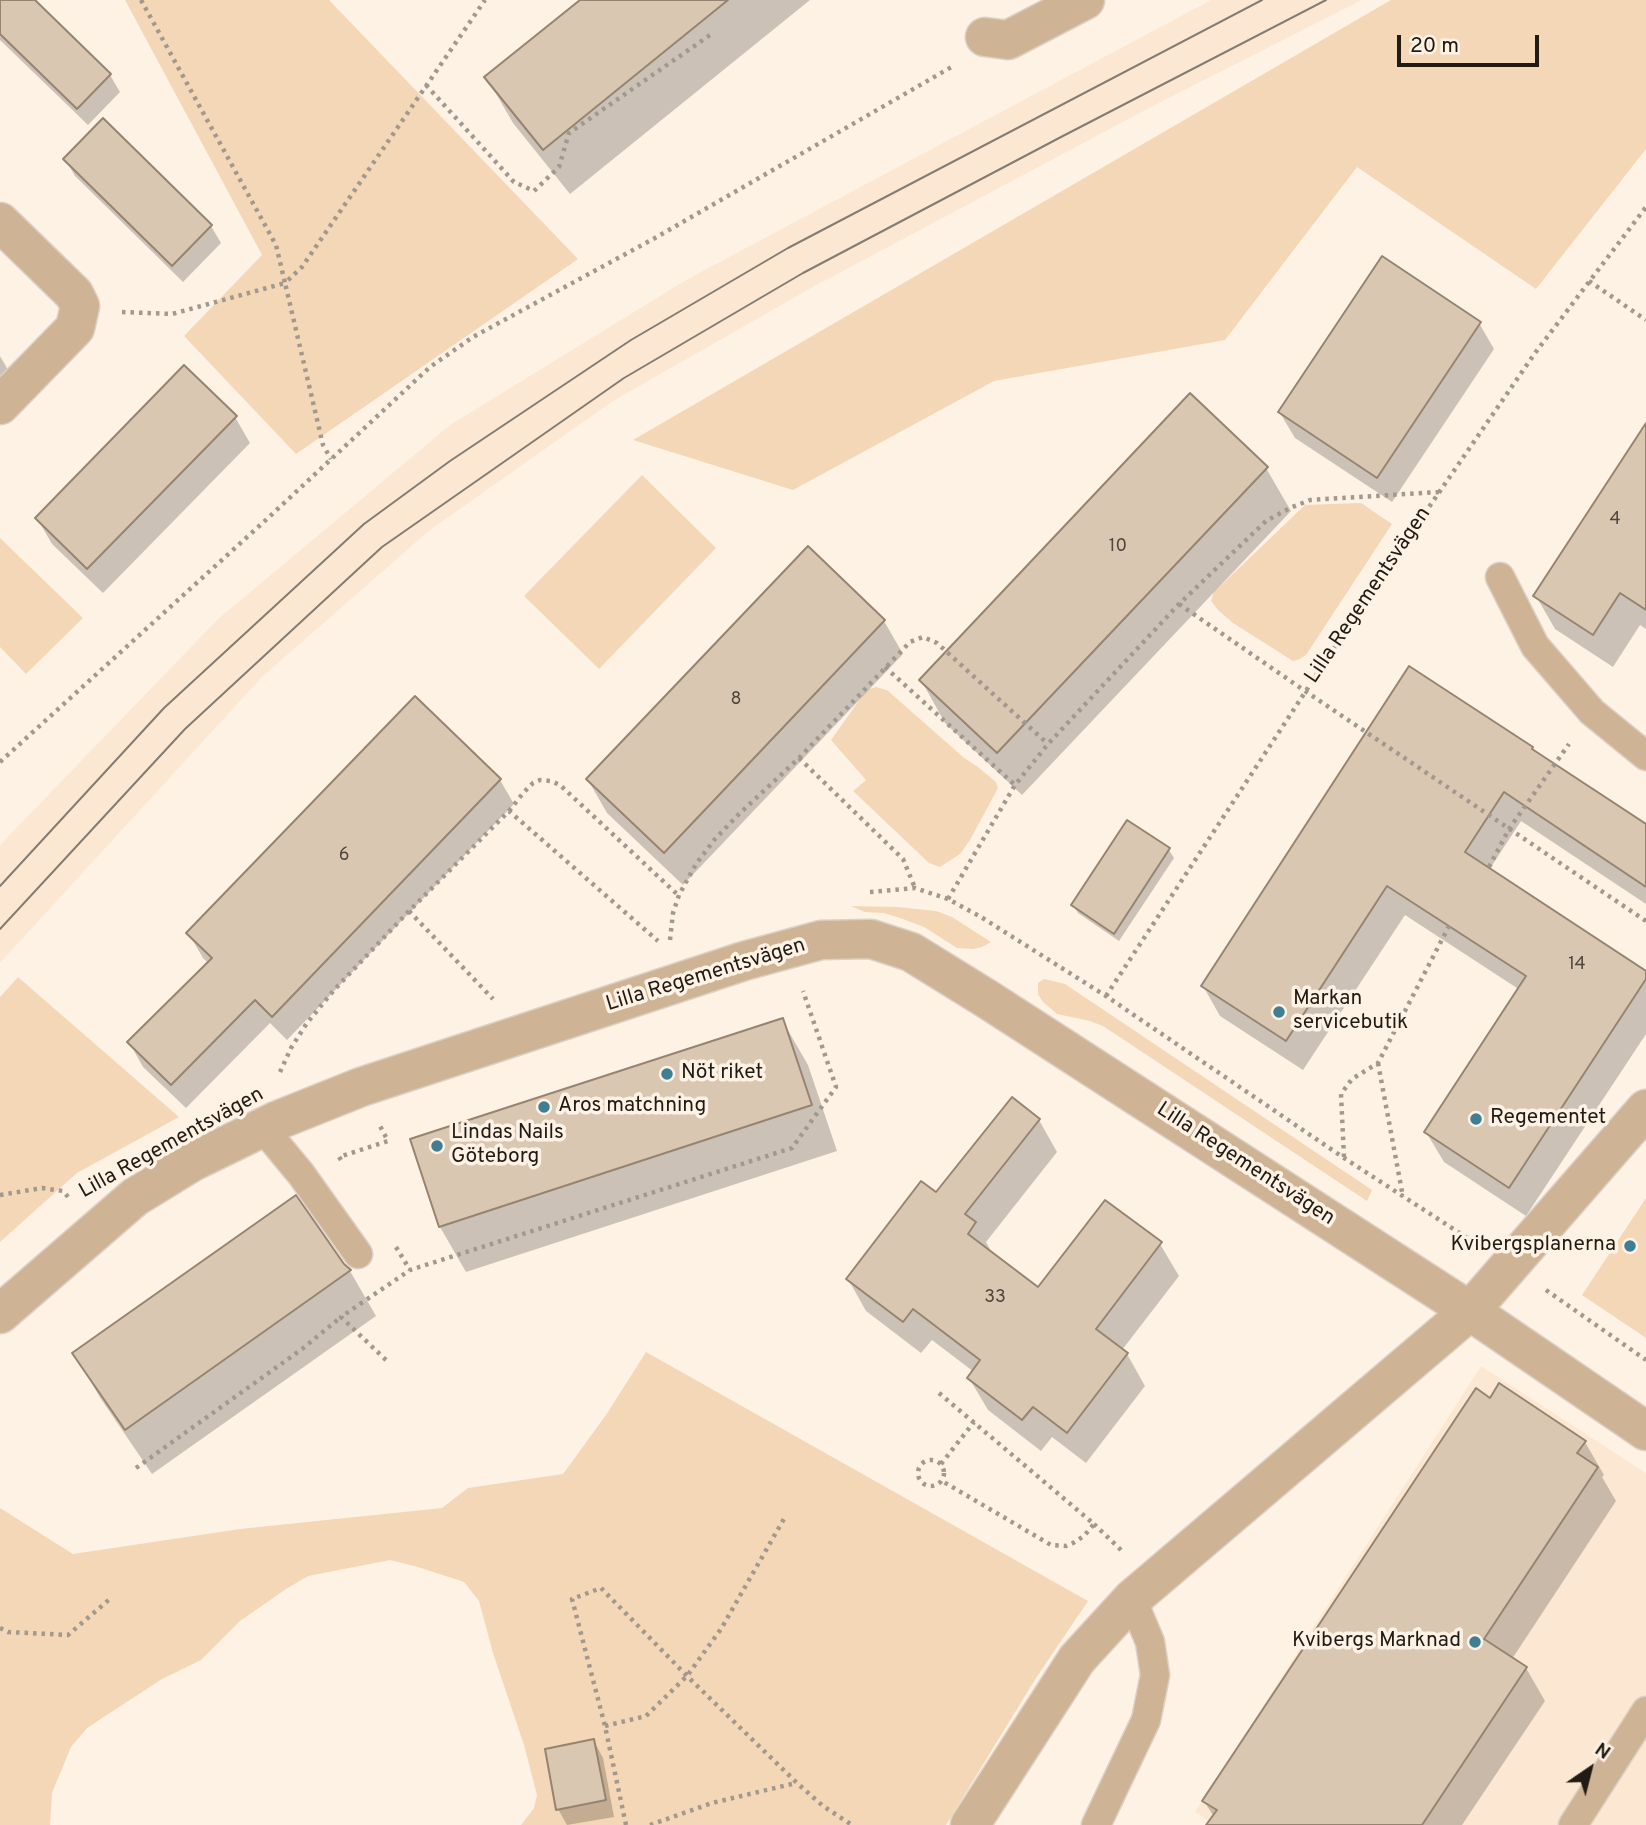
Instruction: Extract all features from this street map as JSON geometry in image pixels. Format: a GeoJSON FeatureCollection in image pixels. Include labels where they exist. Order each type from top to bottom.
{"type":"FeatureCollection","features":[{"type":"Feature","properties":{"kind":"street"},"geometry":{"type":"LineString","coordinates":[[985,37],[1008,40],[1085,0]]}},
{"type":"Feature","properties":{"kind":"street"},"geometry":{"type":"LineString","coordinates":[[0,222],[74,294],[80,306],[75,328],[0,405]]}},
{"type":"Feature","properties":{"kind":"street","name":"Lilla Regementsvägen"},"geometry":{"type":"LineString","coordinates":[[0,1314],[135,1197],[192,1162],[262,1127],[361,1087],[744,961],[821,940],[872,939],[911,953],[987,999],[1470,1311],[1646,1431]]}},
{"type":"Feature","properties":{"kind":"street"},"geometry":{"type":"LineString","coordinates":[[970,1825],[1077,1659],[1132,1599],[1470,1311],[1646,1109]]}},
{"type":"Feature","properties":{"kind":"lane"},"geometry":{"type":"LineString","coordinates":[[1500,577],[1535,646],[1591,712],[1646,755]]}},
{"type":"Feature","properties":{"kind":"lane"},"geometry":{"type":"LineString","coordinates":[[262,1127],[302,1174],[358,1254]]}},
{"type":"Feature","properties":{"kind":"lane"},"geometry":{"type":"LineString","coordinates":[[1096,1825],[1146,1720],[1155,1675],[1150,1642],[1132,1599]]}},
{"type":"Feature","properties":{"kind":"lane"},"geometry":{"type":"LineString","coordinates":[[1573,1825],[1646,1711]]}},
{"type":"Feature","properties":{"kind":"path"},"geometry":{"type":"LineString","coordinates":[[141,0],[276,245],[323,445],[331,460]]}},
{"type":"Feature","properties":{"kind":"path"},"geometry":{"type":"LineString","coordinates":[[80,306],[122,312],[172,314],[285,284],[302,267],[485,0]]}},
{"type":"Feature","properties":{"kind":"path"},"geometry":{"type":"LineString","coordinates":[[426,85],[514,182],[534,191],[559,167],[569,133],[713,33]]}},
{"type":"Feature","properties":{"kind":"path"},"geometry":{"type":"LineString","coordinates":[[0,762],[430,367],[473,337],[655,238],[957,64],[985,37]]}},
{"type":"Feature","properties":{"kind":"path","name":"Lilla Regementsvägen"},"geometry":{"type":"LineString","coordinates":[[1106,996],[1376,584],[1535,353],[1646,207]]}},
{"type":"Feature","properties":{"kind":"path"},"geometry":{"type":"LineString","coordinates":[[1589,281],[1646,320]]}},
{"type":"Feature","properties":{"kind":"path"},"geometry":{"type":"LineString","coordinates":[[948,899],[1015,785],[1048,744],[1179,604],[1266,521],[1310,500],[1439,492]]}},
{"type":"Feature","properties":{"kind":"path"},"geometry":{"type":"LineString","coordinates":[[1179,604],[1646,920]]}},
{"type":"Feature","properties":{"kind":"path"},"geometry":{"type":"LineString","coordinates":[[669,951],[673,913],[679,895],[696,864],[715,839],[799,758],[910,642],[923,637],[937,643],[1048,744]]}},
{"type":"Feature","properties":{"kind":"path"},"geometry":{"type":"LineString","coordinates":[[885,667],[1015,785]]}},
{"type":"Feature","properties":{"kind":"path"},"geometry":{"type":"LineString","coordinates":[[1489,867],[1509,829],[1591,712]]}},
{"type":"Feature","properties":{"kind":"path"},"geometry":{"type":"LineString","coordinates":[[799,758],[903,859],[915,888]]}},
{"type":"Feature","properties":{"kind":"path"},"geometry":{"type":"LineString","coordinates":[[279,1077],[291,1048],[334,990],[509,811],[533,783],[540,780],[560,785],[679,895]]}},
{"type":"Feature","properties":{"kind":"path"},"geometry":{"type":"LineString","coordinates":[[509,811],[659,942]]}},
{"type":"Feature","properties":{"kind":"path"},"geometry":{"type":"LineString","coordinates":[[862,892],[915,888],[948,899],[981,917],[1106,996],[1403,1198],[1510,1265],[1646,1360]]}},
{"type":"Feature","properties":{"kind":"path"},"geometry":{"type":"LineString","coordinates":[[409,911],[500,1007]]}},
{"type":"Feature","properties":{"kind":"path"},"geometry":{"type":"LineString","coordinates":[[1344,1158],[1341,1094],[1352,1079],[1378,1063],[1449,926]]}},
{"type":"Feature","properties":{"kind":"path"},"geometry":{"type":"LineString","coordinates":[[136,1468],[302,1349],[341,1317],[410,1270],[792,1148],[836,1087],[789,949]]}},
{"type":"Feature","properties":{"kind":"path"},"geometry":{"type":"LineString","coordinates":[[1378,1063],[1403,1198]]}},
{"type":"Feature","properties":{"kind":"path"},"geometry":{"type":"LineString","coordinates":[[346,1168],[339,1157],[388,1141],[361,1087]]}},
{"type":"Feature","properties":{"kind":"path"},"geometry":{"type":"LineString","coordinates":[[0,1195],[42,1188],[63,1191],[71,1200]]}},
{"type":"Feature","properties":{"kind":"path"},"geometry":{"type":"LineString","coordinates":[[396,1247],[410,1270]]}},
{"type":"Feature","properties":{"kind":"path"},"geometry":{"type":"LineString","coordinates":[[341,1317],[386,1360]]}},
{"type":"Feature","properties":{"kind":"path"},"geometry":{"type":"LineString","coordinates":[[939,1393],[1094,1524],[1084,1536],[1073,1543],[1066,1546],[1051,1545],[942,1481]]}},
{"type":"Feature","properties":{"kind":"path"},"geometry":{"type":"LineString","coordinates":[[941,1464],[974,1422]]}},
{"type":"Feature","properties":{"kind":"path"},"geometry":{"type":"LineString","coordinates":[[931,1460],[941,1464],[945,1473],[942,1481],[936,1486],[922,1483],[918,1473],[920,1465],[931,1460]]}},
{"type":"Feature","properties":{"kind":"path"},"geometry":{"type":"LineString","coordinates":[[605,1726],[646,1717],[687,1676],[721,1629],[785,1517]]}},
{"type":"Feature","properties":{"kind":"path"},"geometry":{"type":"LineString","coordinates":[[626,1825],[605,1726],[572,1600],[601,1588],[797,1783],[822,1806],[852,1825]]}},
{"type":"Feature","properties":{"kind":"path"},"geometry":{"type":"LineString","coordinates":[[0,1628],[8,1632],[68,1635],[111,1598]]}},
{"type":"Feature","properties":{"kind":"path"},"geometry":{"type":"LineString","coordinates":[[650,1825],[712,1803],[797,1783]]}},
{"type":"Feature","properties":{"kind":"shaded area"},"geometry":{"type":"Polygon","coordinates":[[[125,0],[329,0],[578,259],[296,454],[184,336],[262,255],[125,0]]]}},
{"type":"Feature","properties":{"kind":"shaded area"},"geometry":{"type":"Polygon","coordinates":[[[1211,0],[1362,0],[1151,107],[813,287],[613,401],[430,530],[262,677],[0,963],[0,845],[218,619],[450,425],[686,280],[1211,0]]]}},
{"type":"Feature","properties":{"kind":"shaded area"},"geometry":{"type":"Polygon","coordinates":[[[1391,0],[1646,0],[1646,149],[1536,289],[1357,167],[1225,340],[994,381],[793,490],[633,440],[1391,0]]]}},
{"type":"Feature","properties":{"kind":"shaded area"},"geometry":{"type":"Polygon","coordinates":[[[642,475],[716,548],[599,669],[524,596],[642,475]]]}},
{"type":"Feature","properties":{"kind":"shaded area"},"geometry":{"type":"Polygon","coordinates":[[[1361,503],[1392,524],[1306,655],[1300,659],[1293,661],[1233,623],[1211,601],[1214,592],[1305,505],[1361,503]]]}},
{"type":"Feature","properties":{"kind":"shaded area"},"geometry":{"type":"Polygon","coordinates":[[[0,538],[83,618],[26,674],[0,647],[0,538]]]}},
{"type":"Feature","properties":{"kind":"shaded area"},"geometry":{"type":"Polygon","coordinates":[[[876,687],[887,690],[963,757],[996,782],[998,788],[970,840],[960,854],[940,867],[929,863],[853,791],[866,780],[831,740],[863,695],[876,687]]]}},
{"type":"Feature","properties":{"kind":"shaded area"},"geometry":{"type":"Polygon","coordinates":[[[851,906],[936,911],[952,917],[991,942],[973,949],[957,948],[924,927],[884,913],[865,912],[851,906]]]}},
{"type":"Feature","properties":{"kind":"shaded area"},"geometry":{"type":"Polygon","coordinates":[[[18,977],[179,1117],[77,1173],[0,1242],[0,997],[18,977]]]}},
{"type":"Feature","properties":{"kind":"shaded area"},"geometry":{"type":"Polygon","coordinates":[[[1044,979],[1065,984],[1372,1190],[1367,1201],[1103,1026],[1057,1014],[1038,994],[1038,983],[1044,979]]]}},
{"type":"Feature","properties":{"kind":"shaded area","name":"Kvibergsplanerna"},"geometry":{"type":"Polygon","coordinates":[[[1646,1198],[1646,1338],[1582,1295],[1646,1198]]]}},
{"type":"Feature","properties":{"kind":"shaded area"},"geometry":{"type":"Polygon","coordinates":[[[646,1352],[1088,1601],[1036,1678],[946,1825],[521,1825],[534,1808],[537,1795],[479,1601],[464,1582],[390,1560],[308,1576],[286,1589],[240,1621],[201,1660],[162,1679],[87,1728],[71,1747],[52,1793],[50,1825],[0,1825],[0,1508],[73,1554],[240,1529],[442,1508],[468,1488],[563,1474],[606,1415],[646,1352]]]}},
{"type":"Feature","properties":{"kind":"shaded area","name":"Kvibergs Marknad"},"geometry":{"type":"Polygon","coordinates":[[[1481,1366],[1646,1473],[1646,1825],[1215,1825],[1195,1812],[1481,1366]]]}},
{"type":"Feature","properties":{"kind":"building"},"geometry":{"type":"Polygon","coordinates":[[[0,0],[35,0],[111,74],[77,109],[0,34],[0,0]]]}},
{"type":"Feature","properties":{"kind":"building"},"geometry":{"type":"Polygon","coordinates":[[[580,0],[728,0],[543,150],[484,77],[580,0]]]}},
{"type":"Feature","properties":{"kind":"building"},"geometry":{"type":"Polygon","coordinates":[[[103,118],[212,225],[172,266],[63,159],[103,118]]]}},
{"type":"Feature","properties":{"kind":"building"},"geometry":{"type":"Polygon","coordinates":[[[1382,256],[1481,322],[1377,478],[1278,412],[1382,256]]]}},
{"type":"Feature","properties":{"kind":"building"},"geometry":{"type":"Polygon","coordinates":[[[184,365],[237,416],[87,569],[35,518],[184,365]]]}},
{"type":"Feature","properties":{"kind":"building"},"geometry":{"type":"Polygon","coordinates":[[[1190,393],[1268,467],[997,753],[919,680],[1190,393]]]}},
{"type":"Feature","properties":{"kind":"building"},"geometry":{"type":"Polygon","coordinates":[[[1646,423],[1646,610],[1620,593],[1593,635],[1533,596],[1646,423]]]}},
{"type":"Feature","properties":{"kind":"building"},"geometry":{"type":"Polygon","coordinates":[[[808,546],[885,620],[664,853],[586,779],[808,546]]]}},
{"type":"Feature","properties":{"kind":"building"},"geometry":{"type":"Polygon","coordinates":[[[1409,666],[1646,824],[1646,887],[1504,792],[1465,852],[1646,971],[1646,979],[1509,1188],[1424,1132],[1526,976],[1387,886],[1286,1041],[1201,986],[1409,666]]]}},
{"type":"Feature","properties":{"kind":"building"},"geometry":{"type":"Polygon","coordinates":[[[415,696],[501,779],[272,1017],[255,1000],[171,1085],[127,1042],[212,958],[186,933],[415,696]]]}},
{"type":"Feature","properties":{"kind":"building"},"geometry":{"type":"Polygon","coordinates":[[[1127,820],[1170,848],[1114,934],[1071,905],[1127,820]]]}},
{"type":"Feature","properties":{"kind":"building"},"geometry":{"type":"Polygon","coordinates":[[[783,1018],[812,1105],[439,1227],[410,1139],[783,1018]]]}},
{"type":"Feature","properties":{"kind":"building"},"geometry":{"type":"Polygon","coordinates":[[[1012,1097],[1040,1119],[965,1214],[976,1222],[968,1234],[1038,1287],[1105,1200],[1162,1242],[1096,1329],[1128,1353],[1067,1433],[1033,1407],[1022,1420],[967,1378],[980,1360],[913,1309],[903,1322],[846,1279],[921,1181],[936,1192],[1012,1097]]]}},
{"type":"Feature","properties":{"kind":"building"},"geometry":{"type":"Polygon","coordinates":[[[296,1195],[351,1270],[125,1430],[72,1353],[296,1195]]]}},
{"type":"Feature","properties":{"kind":"building","name":"Kvibergs Marknad"},"geometry":{"type":"Polygon","coordinates":[[[1499,1383],[1586,1441],[1577,1453],[1598,1467],[1484,1639],[1527,1667],[1422,1825],[1206,1825],[1217,1810],[1202,1801],[1476,1388],[1490,1398],[1499,1383]]]}},
{"type":"Feature","properties":{"kind":"building"},"geometry":{"type":"Polygon","coordinates":[[[594,1739],[606,1800],[556,1810],[545,1749],[594,1739]]]}},
{"type":"Feature","properties":{"kind":"tram line"},"geometry":{"type":"LineString","coordinates":[[0,886],[164,708],[364,524],[450,461],[631,340],[788,248],[1262,0]]}},
{"type":"Feature","properties":{"kind":"tram line"},"geometry":{"type":"LineString","coordinates":[[0,929],[185,729],[382,547],[624,378],[803,273],[1326,0]]}},
{"type":"Feature","properties":{"kind":"place","name":"Markan servicebutik"},"geometry":{"type":"Point","coordinates":[1279,1012]}},
{"type":"Feature","properties":{"kind":"place","name":"Nöt riket"},"geometry":{"type":"Point","coordinates":[667,1074]}},
{"type":"Feature","properties":{"kind":"place","name":"Aros matchning"},"geometry":{"type":"Point","coordinates":[544,1107]}},
{"type":"Feature","properties":{"kind":"place","name":"Regementet"},"geometry":{"type":"Point","coordinates":[1476,1119]}},
{"type":"Feature","properties":{"kind":"place","name":"Lindas Nails Göteborg"},"geometry":{"type":"Point","coordinates":[437,1146]}},
{"type":"Feature","properties":{"kind":"place","name":"Kvibergsplanerna"},"geometry":{"type":"Point","coordinates":[1630,1246]}},
{"type":"Feature","properties":{"kind":"place","name":"Kvibergs Marknad"},"geometry":{"type":"Point","coordinates":[1475,1642]}}]}
